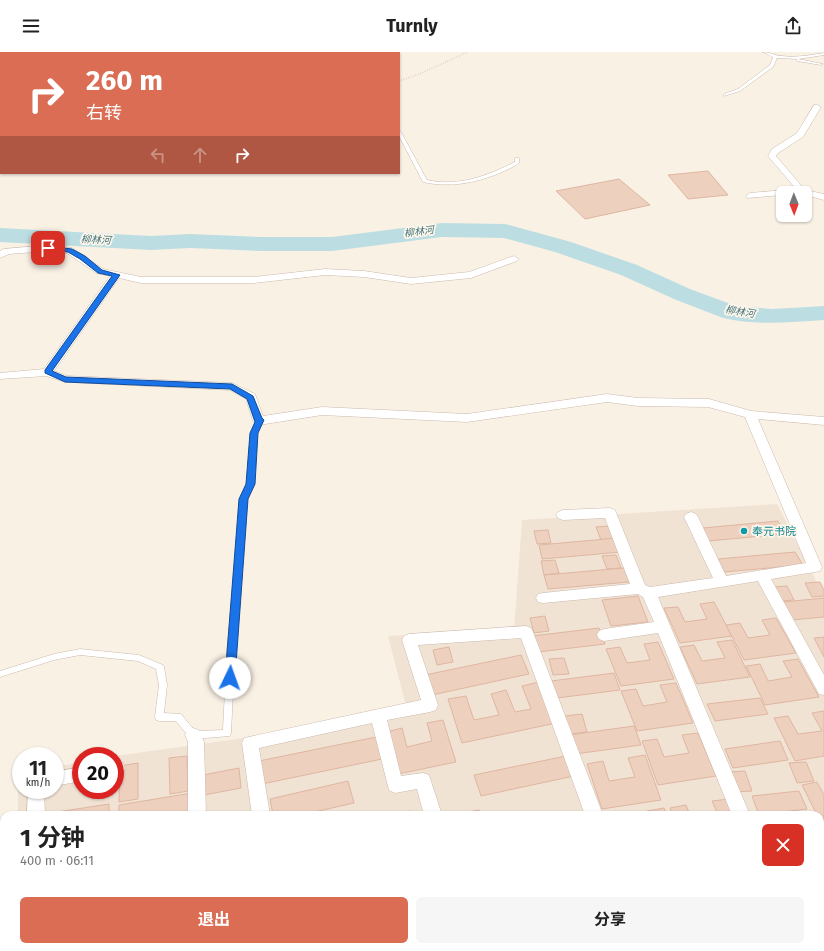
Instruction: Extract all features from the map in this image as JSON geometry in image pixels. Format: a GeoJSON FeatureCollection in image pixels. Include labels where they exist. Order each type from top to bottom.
{"type":"FeatureCollection","features":[{"type":"Feature","properties":{"kind":"street"},"geometry":{"type":"LineString","coordinates":[[798,186],[772,156],[775,152],[800,135],[817,107]]}},
{"type":"Feature","properties":{"kind":"street"},"geometry":{"type":"LineString","coordinates":[[812,192],[824,197]]}},
{"type":"Feature","properties":{"kind":"street"},"geometry":{"type":"LineString","coordinates":[[750,196],[776,194]]}},
{"type":"Feature","properties":{"kind":"street"},"geometry":{"type":"LineString","coordinates":[[0,255],[7,251],[48,248],[69,250],[100,272],[141,280],[254,280],[325,272],[364,274],[411,281],[471,275],[514,259]]}},
{"type":"Feature","properties":{"kind":"street"},"geometry":{"type":"LineString","coordinates":[[47,372],[116,275]]}},
{"type":"Feature","properties":{"kind":"street"},"geometry":{"type":"LineString","coordinates":[[0,376],[47,372],[65,379],[232,387],[251,398],[259,421],[322,411],[467,418],[607,398],[638,402],[709,403],[750,415],[824,421]]}},
{"type":"Feature","properties":{"kind":"street"},"geometry":{"type":"LineString","coordinates":[[543,598],[644,591],[722,582],[815,567],[750,415]]}},
{"type":"Feature","properties":{"kind":"street"},"geometry":{"type":"LineString","coordinates":[[563,515],[610,513],[644,591],[663,627],[739,811]]}},
{"type":"Feature","properties":{"kind":"street"},"geometry":{"type":"LineString","coordinates":[[691,517],[722,582]]}},
{"type":"Feature","properties":{"kind":"street"},"geometry":{"type":"LineString","coordinates":[[762,575],[824,689]]}},
{"type":"Feature","properties":{"kind":"street"},"geometry":{"type":"LineString","coordinates":[[604,635],[663,627]]}},
{"type":"Feature","properties":{"kind":"street"},"geometry":{"type":"LineString","coordinates":[[260,811],[250,743],[430,705],[409,640],[526,632],[593,811]]}},
{"type":"Feature","properties":{"kind":"street"},"geometry":{"type":"LineString","coordinates":[[378,715],[395,785],[423,780],[432,811]]}},
{"type":"Feature","properties":{"kind":"street"},"geometry":{"type":"LineString","coordinates":[[193,735],[196,742],[197,811]]}},
{"type":"Feature","properties":{"kind":"street"},"geometry":{"type":"LineString","coordinates":[[36,799],[36,811]]}},
{"type":"Feature","properties":{"kind":"lane"},"geometry":{"type":"LineString","coordinates":[[765,52],[776,57],[821,64]]}},
{"type":"Feature","properties":{"kind":"lane"},"geometry":{"type":"LineString","coordinates":[[776,57],[796,58],[824,54]]}},
{"type":"Feature","properties":{"kind":"lane"},"geometry":{"type":"LineString","coordinates":[[725,95],[739,90],[772,66],[776,57]]}},
{"type":"Feature","properties":{"kind":"lane"},"geometry":{"type":"LineString","coordinates":[[400,134],[425,181],[435,184],[447,185],[464,182],[503,170],[517,163],[517,159]]}},
{"type":"Feature","properties":{"kind":"lane"},"geometry":{"type":"LineString","coordinates":[[0,674],[54,657],[80,652],[139,658],[160,667],[164,685],[159,717],[178,717],[193,735],[227,733],[231,650],[244,499],[250,484],[254,433],[260,420]]}},
{"type":"Feature","properties":{"kind":"path"},"geometry":{"type":"LineString","coordinates":[[400,81],[412,78],[447,59],[468,52]]}},
{"type":"Feature","properties":{"kind":"shaded area"},"geometry":{"type":"Polygon","coordinates":[[[777,504],[824,596],[824,811],[18,811],[18,799],[64,799],[64,765],[72,764],[72,799],[124,799],[124,755],[237,739],[406,706],[388,636],[514,629],[522,520],[777,504]]]}},
{"type":"Feature","properties":{"kind":"building"},"geometry":{"type":"Polygon","coordinates":[[[708,171],[728,195],[688,199],[668,175],[708,171]]]}},
{"type":"Feature","properties":{"kind":"building"},"geometry":{"type":"Polygon","coordinates":[[[619,179],[650,205],[585,219],[556,191],[619,179]]]}},
{"type":"Feature","properties":{"kind":"building","name":"奉元书院"},"geometry":{"type":"Polygon","coordinates":[[[778,521],[785,534],[708,541],[703,528],[778,521]]]}},
{"type":"Feature","properties":{"kind":"building"},"geometry":{"type":"Polygon","coordinates":[[[610,526],[615,538],[601,540],[596,527],[610,526]]]}},
{"type":"Feature","properties":{"kind":"building"},"geometry":{"type":"Polygon","coordinates":[[[548,530],[551,543],[537,544],[534,531],[548,530]]]}},
{"type":"Feature","properties":{"kind":"building"},"geometry":{"type":"Polygon","coordinates":[[[617,538],[621,552],[542,559],[539,545],[617,538]]]}},
{"type":"Feature","properties":{"kind":"building"},"geometry":{"type":"Polygon","coordinates":[[[795,552],[803,565],[724,572],[718,559],[795,552]]]}},
{"type":"Feature","properties":{"kind":"building"},"geometry":{"type":"Polygon","coordinates":[[[616,555],[621,568],[607,569],[602,556],[616,555]]]}},
{"type":"Feature","properties":{"kind":"building"},"geometry":{"type":"Polygon","coordinates":[[[555,560],[559,573],[544,575],[541,561],[555,560]]]}},
{"type":"Feature","properties":{"kind":"building"},"geometry":{"type":"Polygon","coordinates":[[[624,568],[629,582],[548,589],[544,575],[624,568]]]}},
{"type":"Feature","properties":{"kind":"building"},"geometry":{"type":"Polygon","coordinates":[[[820,582],[824,590],[824,596],[812,597],[805,583],[820,582]]]}},
{"type":"Feature","properties":{"kind":"building"},"geometry":{"type":"Polygon","coordinates":[[[787,586],[794,600],[779,601],[772,587],[787,586]]]}},
{"type":"Feature","properties":{"kind":"building"},"geometry":{"type":"Polygon","coordinates":[[[638,596],[648,622],[611,626],[602,600],[638,596]]]}},
{"type":"Feature","properties":{"kind":"building"},"geometry":{"type":"Polygon","coordinates":[[[824,598],[824,617],[792,620],[783,602],[824,598]]]}},
{"type":"Feature","properties":{"kind":"building"},"geometry":{"type":"Polygon","coordinates":[[[714,602],[732,636],[680,643],[664,608],[678,607],[685,622],[707,619],[700,604],[714,602]]]}},
{"type":"Feature","properties":{"kind":"building"},"geometry":{"type":"Polygon","coordinates":[[[545,616],[549,631],[534,633],[530,618],[545,616]]]}},
{"type":"Feature","properties":{"kind":"building"},"geometry":{"type":"Polygon","coordinates":[[[776,618],[796,653],[744,660],[726,625],[740,623],[748,638],[770,635],[762,620],[776,618]]]}},
{"type":"Feature","properties":{"kind":"building"},"geometry":{"type":"Polygon","coordinates":[[[599,628],[605,644],[538,652],[532,636],[599,628]]]}},
{"type":"Feature","properties":{"kind":"building"},"geometry":{"type":"Polygon","coordinates":[[[824,637],[824,657],[814,638],[824,637]]]}},
{"type":"Feature","properties":{"kind":"building"},"geometry":{"type":"Polygon","coordinates":[[[732,640],[750,677],[697,684],[680,647],[694,645],[702,661],[725,658],[717,642],[732,640]]]}},
{"type":"Feature","properties":{"kind":"building"},"geometry":{"type":"Polygon","coordinates":[[[658,642],[674,679],[621,686],[606,649],[620,647],[627,663],[650,660],[644,644],[658,642]]]}},
{"type":"Feature","properties":{"kind":"building"},"geometry":{"type":"Polygon","coordinates":[[[449,647],[453,662],[437,665],[433,650],[449,647]]]}},
{"type":"Feature","properties":{"kind":"building"},"geometry":{"type":"Polygon","coordinates":[[[521,655],[529,674],[432,695],[425,675],[521,655]]]}},
{"type":"Feature","properties":{"kind":"building"},"geometry":{"type":"Polygon","coordinates":[[[564,658],[569,674],[553,675],[549,659],[564,658]]]}},
{"type":"Feature","properties":{"kind":"building"},"geometry":{"type":"Polygon","coordinates":[[[798,659],[819,697],[765,705],[746,666],[760,664],[768,681],[792,677],[783,661],[798,659]]]}},
{"type":"Feature","properties":{"kind":"building"},"geometry":{"type":"Polygon","coordinates":[[[614,673],[620,690],[557,698],[551,681],[614,673]]]}},
{"type":"Feature","properties":{"kind":"building"},"geometry":{"type":"Polygon","coordinates":[[[539,682],[556,723],[462,743],[448,699],[466,696],[474,720],[499,715],[491,694],[506,690],[515,712],[531,709],[522,686],[539,682]]]}},
{"type":"Feature","properties":{"kind":"building"},"geometry":{"type":"Polygon","coordinates":[[[676,683],[693,723],[637,731],[621,691],[636,689],[643,706],[667,702],[660,685],[676,683]]]}},
{"type":"Feature","properties":{"kind":"building"},"geometry":{"type":"Polygon","coordinates":[[[760,698],[768,714],[715,721],[707,704],[760,698]]]}},
{"type":"Feature","properties":{"kind":"building"},"geometry":{"type":"Polygon","coordinates":[[[824,711],[824,756],[795,761],[774,718],[788,716],[798,734],[822,731],[812,713],[824,711]]]}},
{"type":"Feature","properties":{"kind":"building"},"geometry":{"type":"Polygon","coordinates":[[[582,714],[587,732],[570,734],[565,716],[582,714]]]}},
{"type":"Feature","properties":{"kind":"building"},"geometry":{"type":"Polygon","coordinates":[[[443,720],[456,762],[398,774],[386,732],[402,728],[407,747],[432,741],[427,723],[443,720]]]}},
{"type":"Feature","properties":{"kind":"building"},"geometry":{"type":"Polygon","coordinates":[[[634,726],[641,745],[575,754],[569,735],[634,726]]]}},
{"type":"Feature","properties":{"kind":"building"},"geometry":{"type":"Polygon","coordinates":[[[698,733],[716,776],[658,785],[642,741],[657,739],[664,757],[689,753],[682,735],[698,733]]]}},
{"type":"Feature","properties":{"kind":"building"},"geometry":{"type":"Polygon","coordinates":[[[381,736],[387,758],[262,784],[259,761],[381,736]]]}},
{"type":"Feature","properties":{"kind":"building"},"geometry":{"type":"Polygon","coordinates":[[[780,741],[788,760],[733,768],[725,749],[780,741]]]}},
{"type":"Feature","properties":{"kind":"building"},"geometry":{"type":"Polygon","coordinates":[[[645,755],[661,800],[602,809],[587,764],[603,761],[609,781],[635,777],[628,758],[645,755]]]}},
{"type":"Feature","properties":{"kind":"building"},"geometry":{"type":"Polygon","coordinates":[[[187,756],[188,791],[170,794],[169,758],[187,756]]]}},
{"type":"Feature","properties":{"kind":"building"},"geometry":{"type":"Polygon","coordinates":[[[566,756],[574,776],[481,796],[474,775],[566,756]]]}},
{"type":"Feature","properties":{"kind":"building"},"geometry":{"type":"Polygon","coordinates":[[[806,762],[814,781],[797,783],[789,763],[806,762]]]}},
{"type":"Feature","properties":{"kind":"building"},"geometry":{"type":"Polygon","coordinates":[[[138,763],[138,799],[119,802],[119,799],[124,799],[124,765],[138,763]]]}},
{"type":"Feature","properties":{"kind":"building"},"geometry":{"type":"Polygon","coordinates":[[[239,768],[241,788],[199,796],[198,776],[239,768]]]}},
{"type":"Feature","properties":{"kind":"building"},"geometry":{"type":"Polygon","coordinates":[[[745,771],[752,791],[735,792],[728,772],[745,771]]]}},
{"type":"Feature","properties":{"kind":"building"},"geometry":{"type":"Polygon","coordinates":[[[348,781],[354,803],[319,811],[272,811],[270,799],[348,781]]]}},
{"type":"Feature","properties":{"kind":"building"},"geometry":{"type":"Polygon","coordinates":[[[817,782],[824,795],[824,811],[815,811],[802,785],[817,782]]]}},
{"type":"Feature","properties":{"kind":"building"},"geometry":{"type":"Polygon","coordinates":[[[799,791],[807,809],[791,811],[758,811],[752,796],[799,791]]]}},
{"type":"Feature","properties":{"kind":"building"},"geometry":{"type":"Polygon","coordinates":[[[192,793],[193,811],[119,811],[119,805],[192,793]]]}},
{"type":"Feature","properties":{"kind":"building"},"geometry":{"type":"Polygon","coordinates":[[[729,799],[734,811],[716,811],[712,801],[729,799]]]}},
{"type":"Feature","properties":{"kind":"building"},"geometry":{"type":"Polygon","coordinates":[[[109,804],[109,811],[64,811],[109,804]]]}},
{"type":"Feature","properties":{"kind":"building"},"geometry":{"type":"Polygon","coordinates":[[[686,805],[688,811],[671,811],[670,808],[686,805]]]}},
{"type":"Feature","properties":{"kind":"building"},"geometry":{"type":"Polygon","coordinates":[[[664,808],[665,811],[647,811],[664,808]]]}},
{"type":"Feature","properties":{"kind":"waterway","name":"柳林河"},"geometry":{"type":"LineString","coordinates":[[0,235],[151,243],[190,241],[262,244],[332,244],[442,230],[505,231],[563,247],[629,270],[682,294],[732,313],[772,316],[824,313]]}},
{"type":"Feature","properties":{"kind":"place","name":"奉元书院"},"geometry":{"type":"Point","coordinates":[744,531]}},
{"type":"Feature","properties":{"kind":"route"},"geometry":{"type":"LineString","coordinates":[[48,248],[69,250],[100,272],[116,275],[47,372],[65,379],[232,387],[251,398],[259,421],[260,420],[254,433],[250,484],[244,499],[230,678]]}}]}
